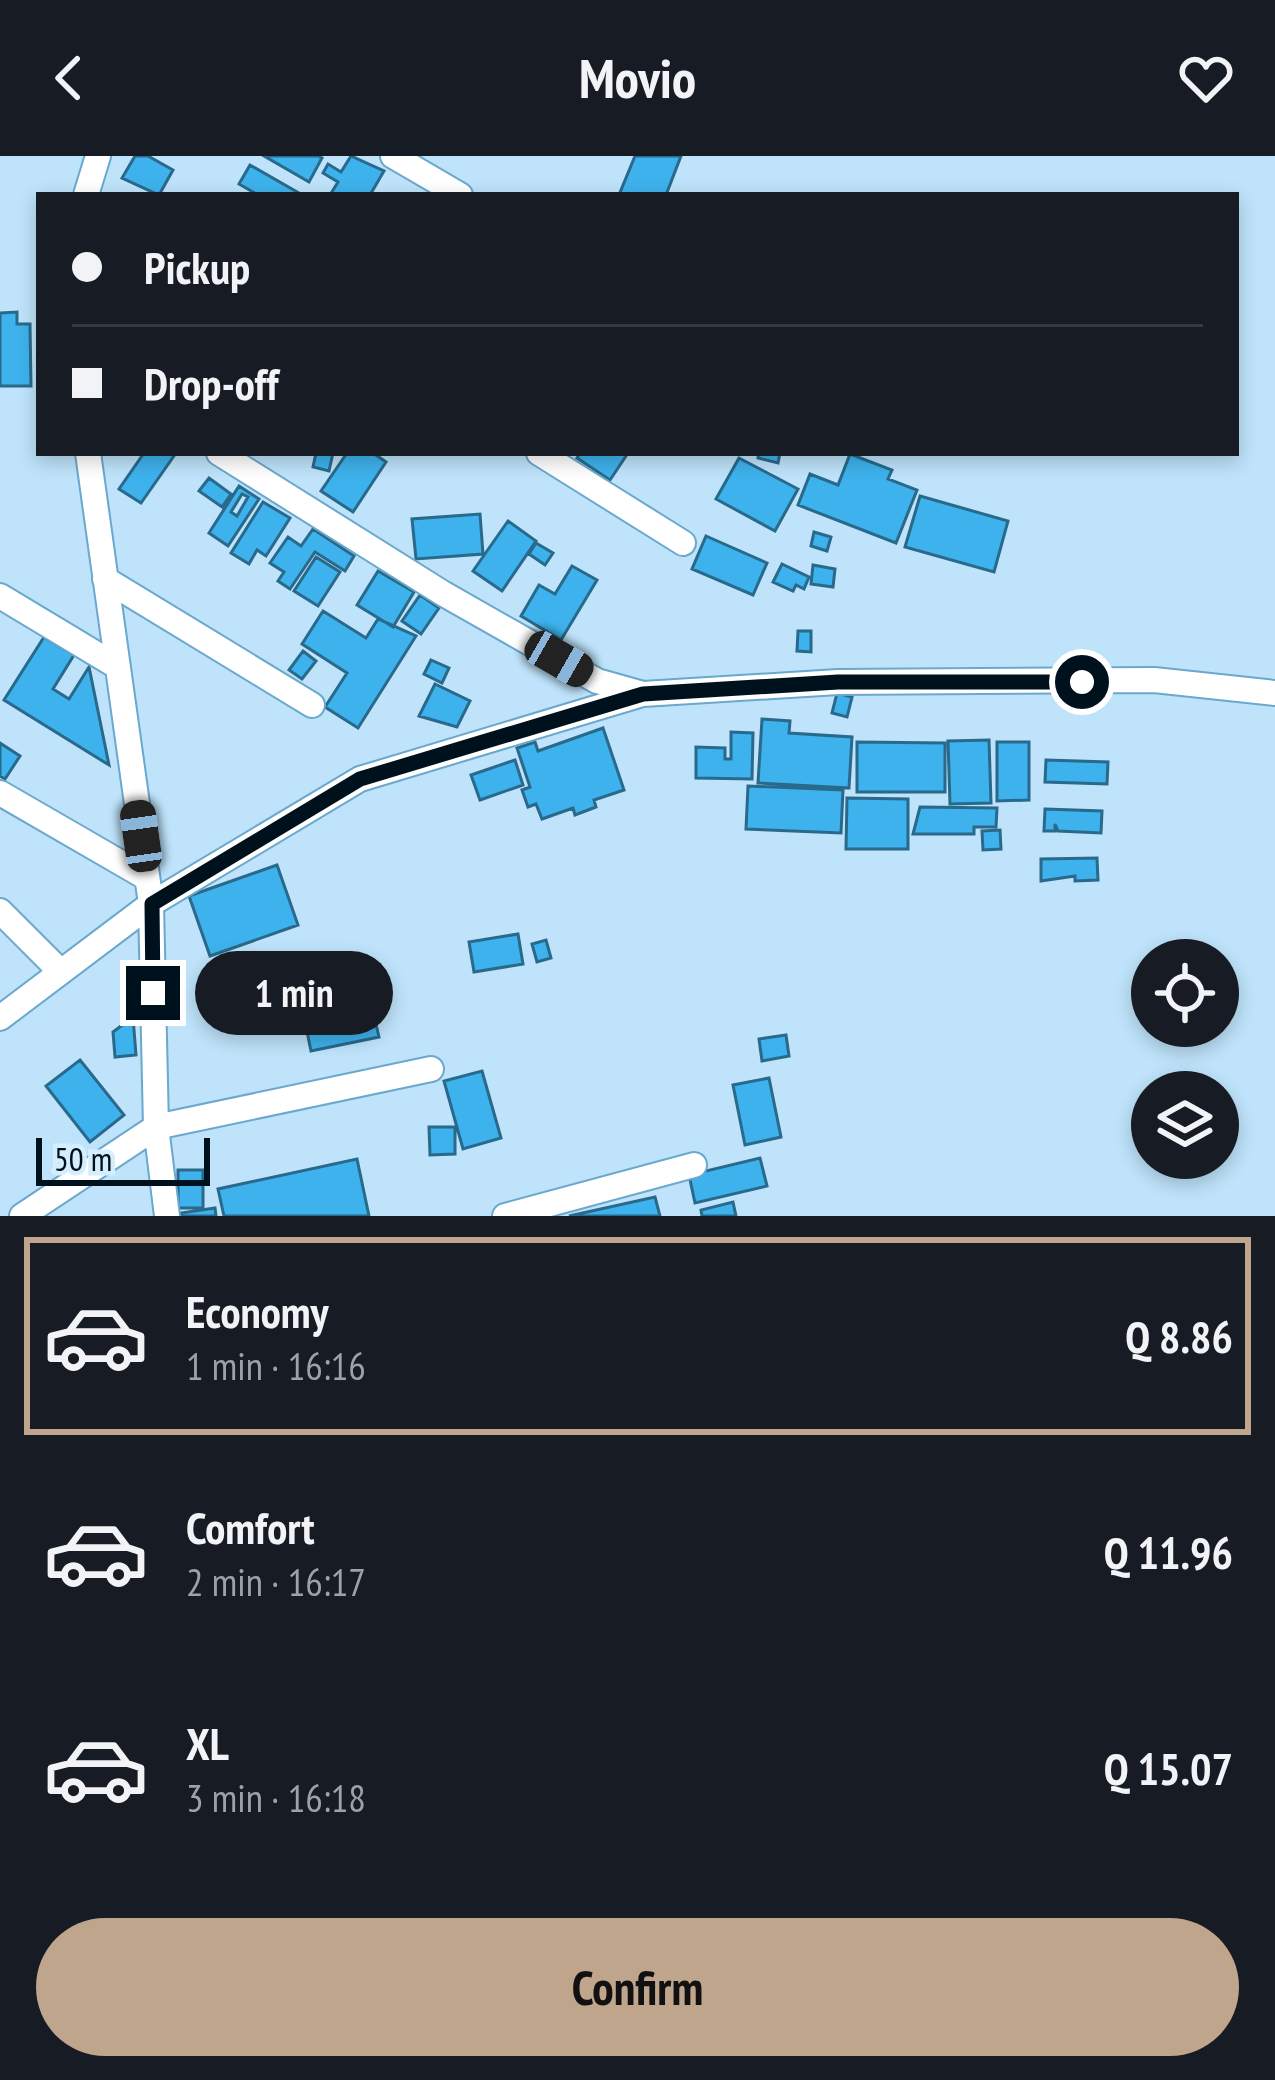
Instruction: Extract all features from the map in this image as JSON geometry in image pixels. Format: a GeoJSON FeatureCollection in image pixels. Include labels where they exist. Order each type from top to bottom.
{"type":"FeatureCollection","features":[{"type":"Feature","properties":{"kind":"street"},"geometry":{"type":"LineString","coordinates":[[93,192],[98,156]]}},
{"type":"Feature","properties":{"kind":"street"},"geometry":{"type":"LineString","coordinates":[[393,156],[455,192]]}},
{"type":"Feature","properties":{"kind":"street"},"geometry":{"type":"LineString","coordinates":[[88,456],[149,891],[156,1126],[167,1216]]}},
{"type":"Feature","properties":{"kind":"street"},"geometry":{"type":"LineString","coordinates":[[224,456],[597,681],[643,694]]}},
{"type":"Feature","properties":{"kind":"street"},"geometry":{"type":"LineString","coordinates":[[544,456],[683,543]]}},
{"type":"Feature","properties":{"kind":"street"},"geometry":{"type":"LineString","coordinates":[[105,578],[312,705]]}},
{"type":"Feature","properties":{"kind":"street"},"geometry":{"type":"LineString","coordinates":[[0,596],[118,667]]}},
{"type":"Feature","properties":{"kind":"street"},"geometry":{"type":"LineString","coordinates":[[6,1006],[61,972],[149,891],[360,779],[643,694],[838,682],[1154,680],[1275,693]]}},
{"type":"Feature","properties":{"kind":"street"},"geometry":{"type":"LineString","coordinates":[[0,793],[149,891]]}},
{"type":"Feature","properties":{"kind":"street"},"geometry":{"type":"LineString","coordinates":[[0,911],[61,972]]}},
{"type":"Feature","properties":{"kind":"street"},"geometry":{"type":"LineString","coordinates":[[22,1216],[156,1126],[431,1069]]}},
{"type":"Feature","properties":{"kind":"street"},"geometry":{"type":"LineString","coordinates":[[505,1216],[694,1165]]}},
{"type":"Feature","properties":{"kind":"building"},"geometry":{"type":"Polygon","coordinates":[[[135,156],[148,156],[173,170],[161,192],[122,178],[135,156]]]}},
{"type":"Feature","properties":{"kind":"building"},"geometry":{"type":"Polygon","coordinates":[[[264,156],[318,156],[322,158],[309,182],[264,156]]]}},
{"type":"Feature","properties":{"kind":"building"},"geometry":{"type":"Polygon","coordinates":[[[351,156],[384,171],[372,192],[332,192],[338,182],[323,173],[328,164],[341,172],[351,156]]]}},
{"type":"Feature","properties":{"kind":"building"},"geometry":{"type":"Polygon","coordinates":[[[635,156],[681,156],[667,192],[620,192],[635,156]]]}},
{"type":"Feature","properties":{"kind":"building"},"geometry":{"type":"Polygon","coordinates":[[[250,165],[297,192],[253,192],[239,184],[250,165]]]}},
{"type":"Feature","properties":{"kind":"building"},"geometry":{"type":"Polygon","coordinates":[[[17,312],[17,324],[30,324],[31,386],[0,386],[0,313],[17,312]]]}},
{"type":"Feature","properties":{"kind":"building"},"geometry":{"type":"Polygon","coordinates":[[[142,456],[174,456],[141,503],[119,489],[142,456]]]}},
{"type":"Feature","properties":{"kind":"building"},"geometry":{"type":"Polygon","coordinates":[[[315,456],[332,456],[329,471],[313,467],[315,456]]]}},
{"type":"Feature","properties":{"kind":"building"},"geometry":{"type":"Polygon","coordinates":[[[345,456],[377,456],[386,462],[353,512],[321,491],[345,456]]]}},
{"type":"Feature","properties":{"kind":"building"},"geometry":{"type":"Polygon","coordinates":[[[578,456],[626,456],[610,480],[578,456]]]}},
{"type":"Feature","properties":{"kind":"building"},"geometry":{"type":"Polygon","coordinates":[[[758,456],[779,456],[778,463],[758,456]]]}},
{"type":"Feature","properties":{"kind":"building"},"geometry":{"type":"Polygon","coordinates":[[[849,456],[855,456],[892,470],[888,479],[917,490],[896,543],[798,505],[810,474],[838,485],[849,456]]]}},
{"type":"Feature","properties":{"kind":"building"},"geometry":{"type":"Polygon","coordinates":[[[739,458],[798,489],[775,531],[716,499],[739,458]]]}},
{"type":"Feature","properties":{"kind":"building"},"geometry":{"type":"Polygon","coordinates":[[[209,478],[231,494],[222,507],[199,491],[209,478]]]}},
{"type":"Feature","properties":{"kind":"building"},"geometry":{"type":"Polygon","coordinates":[[[239,486],[259,499],[228,546],[209,533],[239,486]],[[242,494],[231,512],[237,516],[248,497],[242,494]]]}},
{"type":"Feature","properties":{"kind":"building"},"geometry":{"type":"Polygon","coordinates":[[[920,496],[1008,521],[994,572],[905,547],[920,496]]]}},
{"type":"Feature","properties":{"kind":"building"},"geometry":{"type":"Polygon","coordinates":[[[263,502],[290,518],[266,556],[257,550],[249,564],[231,553],[263,502]]]}},
{"type":"Feature","properties":{"kind":"building"},"geometry":{"type":"Polygon","coordinates":[[[480,514],[483,554],[416,559],[412,519],[480,514]]]}},
{"type":"Feature","properties":{"kind":"building"},"geometry":{"type":"Polygon","coordinates":[[[508,521],[536,541],[502,591],[473,571],[508,521]]]}},
{"type":"Feature","properties":{"kind":"building"},"geometry":{"type":"Polygon","coordinates":[[[313,529],[354,556],[345,571],[315,552],[290,589],[278,581],[284,572],[270,563],[288,537],[301,546],[313,529]]]}},
{"type":"Feature","properties":{"kind":"building"},"geometry":{"type":"Polygon","coordinates":[[[814,532],[831,537],[827,551],[811,546],[814,532]]]}},
{"type":"Feature","properties":{"kind":"building"},"geometry":{"type":"Polygon","coordinates":[[[706,536],[767,563],[753,595],[692,569],[706,536]]]}},
{"type":"Feature","properties":{"kind":"building"},"geometry":{"type":"Polygon","coordinates":[[[536,543],[553,553],[545,565],[529,554],[536,543]]]}},
{"type":"Feature","properties":{"kind":"building"},"geometry":{"type":"Polygon","coordinates":[[[316,557],[340,572],[318,606],[294,591],[316,557]]]}},
{"type":"Feature","properties":{"kind":"building"},"geometry":{"type":"Polygon","coordinates":[[[782,564],[809,577],[804,589],[796,585],[793,591],[773,582],[782,564]]]}},
{"type":"Feature","properties":{"kind":"building"},"geometry":{"type":"Polygon","coordinates":[[[813,565],[835,569],[833,587],[811,584],[813,565]]]}},
{"type":"Feature","properties":{"kind":"building"},"geometry":{"type":"Polygon","coordinates":[[[572,566],[597,580],[561,640],[521,616],[539,585],[555,594],[572,566]]]}},
{"type":"Feature","properties":{"kind":"building"},"geometry":{"type":"Polygon","coordinates":[[[378,571],[414,592],[393,627],[357,605],[378,571]]]}},
{"type":"Feature","properties":{"kind":"building"},"geometry":{"type":"Polygon","coordinates":[[[420,595],[439,608],[421,634],[402,621],[420,595]]]}},
{"type":"Feature","properties":{"kind":"building"},"geometry":{"type":"Polygon","coordinates":[[[323,611],[366,638],[378,619],[416,636],[358,728],[325,707],[347,673],[302,644],[323,611]]]}},
{"type":"Feature","properties":{"kind":"building"},"geometry":{"type":"Polygon","coordinates":[[[798,631],[811,631],[811,652],[797,651],[798,631]]]}},
{"type":"Feature","properties":{"kind":"building"},"geometry":{"type":"Polygon","coordinates":[[[44,637],[74,655],[53,689],[69,699],[89,667],[109,765],[4,700],[44,637]]]}},
{"type":"Feature","properties":{"kind":"building"},"geometry":{"type":"Polygon","coordinates":[[[303,651],[316,661],[302,679],[289,670],[303,651]]]}},
{"type":"Feature","properties":{"kind":"building"},"geometry":{"type":"Polygon","coordinates":[[[431,660],[449,668],[442,683],[424,674],[431,660]]]}},
{"type":"Feature","properties":{"kind":"building"},"geometry":{"type":"Polygon","coordinates":[[[435,684],[470,701],[457,727],[419,716],[435,684]]]}},
{"type":"Feature","properties":{"kind":"building"},"geometry":{"type":"Polygon","coordinates":[[[837,693],[852,697],[847,717],[832,713],[837,693]]]}},
{"type":"Feature","properties":{"kind":"building"},"geometry":{"type":"Polygon","coordinates":[[[762,719],[790,721],[789,733],[852,737],[849,788],[758,783],[762,719]]]}},
{"type":"Feature","properties":{"kind":"building"},"geometry":{"type":"Polygon","coordinates":[[[603,728],[624,790],[594,800],[596,807],[575,815],[573,808],[542,819],[536,804],[528,807],[522,790],[530,787],[517,748],[535,742],[538,751],[603,728]]]}},
{"type":"Feature","properties":{"kind":"building"},"geometry":{"type":"Polygon","coordinates":[[[731,732],[753,733],[752,779],[696,778],[696,747],[725,748],[725,759],[731,759],[731,732]]]}},
{"type":"Feature","properties":{"kind":"building"},"geometry":{"type":"Polygon","coordinates":[[[989,740],[991,803],[950,804],[948,741],[989,740]]]}},
{"type":"Feature","properties":{"kind":"building"},"geometry":{"type":"Polygon","coordinates":[[[857,742],[945,743],[945,792],[857,792],[857,742]]]}},
{"type":"Feature","properties":{"kind":"building"},"geometry":{"type":"Polygon","coordinates":[[[997,742],[1029,742],[1029,800],[997,801],[997,742]]]}},
{"type":"Feature","properties":{"kind":"building"},"geometry":{"type":"Polygon","coordinates":[[[0,743],[20,756],[5,779],[0,776],[0,743]]]}},
{"type":"Feature","properties":{"kind":"building"},"geometry":{"type":"Polygon","coordinates":[[[515,760],[523,785],[480,800],[471,775],[515,760]]]}},
{"type":"Feature","properties":{"kind":"building"},"geometry":{"type":"Polygon","coordinates":[[[1046,760],[1108,762],[1107,784],[1045,782],[1046,760]]]}},
{"type":"Feature","properties":{"kind":"building"},"geometry":{"type":"Polygon","coordinates":[[[748,786],[843,790],[841,833],[746,829],[748,786]]]}},
{"type":"Feature","properties":{"kind":"building"},"geometry":{"type":"Polygon","coordinates":[[[847,798],[908,799],[908,849],[846,849],[847,798]]]}},
{"type":"Feature","properties":{"kind":"building"},"geometry":{"type":"Polygon","coordinates":[[[920,807],[997,808],[996,827],[974,827],[974,834],[913,834],[920,807]]]}},
{"type":"Feature","properties":{"kind":"building"},"geometry":{"type":"Polygon","coordinates":[[[1045,809],[1102,811],[1101,833],[1058,831],[1055,824],[1055,831],[1044,831],[1045,809]]]}},
{"type":"Feature","properties":{"kind":"building"},"geometry":{"type":"Polygon","coordinates":[[[1000,830],[1001,849],[983,850],[982,831],[1000,830]]]}},
{"type":"Feature","properties":{"kind":"building"},"geometry":{"type":"Polygon","coordinates":[[[1097,858],[1098,880],[1075,881],[1075,876],[1041,881],[1041,859],[1097,858]]]}},
{"type":"Feature","properties":{"kind":"building"},"geometry":{"type":"Polygon","coordinates":[[[277,865],[298,925],[210,956],[189,896],[277,865]]]}},
{"type":"Feature","properties":{"kind":"building"},"geometry":{"type":"Polygon","coordinates":[[[518,934],[523,964],[474,972],[469,942],[518,934]]]}},
{"type":"Feature","properties":{"kind":"building"},"geometry":{"type":"Polygon","coordinates":[[[546,940],[551,958],[537,962],[532,944],[546,940]]]}},
{"type":"Feature","properties":{"kind":"building"},"geometry":{"type":"Polygon","coordinates":[[[371,1003],[379,1037],[311,1051],[304,1017],[371,1003]]]}},
{"type":"Feature","properties":{"kind":"building"},"geometry":{"type":"Polygon","coordinates":[[[133,1017],[136,1055],[115,1057],[113,1032],[133,1017]]]}},
{"type":"Feature","properties":{"kind":"building"},"geometry":{"type":"Polygon","coordinates":[[[786,1035],[789,1056],[762,1061],[759,1039],[786,1035]]]}},
{"type":"Feature","properties":{"kind":"building"},"geometry":{"type":"Polygon","coordinates":[[[80,1060],[124,1115],[90,1142],[46,1086],[80,1060]]]}},
{"type":"Feature","properties":{"kind":"building"},"geometry":{"type":"Polygon","coordinates":[[[482,1071],[501,1138],[463,1149],[444,1081],[482,1071]]]}},
{"type":"Feature","properties":{"kind":"building"},"geometry":{"type":"Polygon","coordinates":[[[769,1078],[781,1137],[745,1145],[733,1085],[769,1078]]]}},
{"type":"Feature","properties":{"kind":"building"},"geometry":{"type":"Polygon","coordinates":[[[429,1127],[455,1127],[455,1154],[430,1155],[429,1127]]]}},
{"type":"Feature","properties":{"kind":"building"},"geometry":{"type":"Polygon","coordinates":[[[760,1158],[767,1186],[695,1203],[689,1175],[760,1158]]]}},
{"type":"Feature","properties":{"kind":"building"},"geometry":{"type":"Polygon","coordinates":[[[357,1159],[369,1216],[224,1216],[218,1189],[357,1159]]]}},
{"type":"Feature","properties":{"kind":"building"},"geometry":{"type":"Polygon","coordinates":[[[178,1170],[203,1170],[203,1208],[178,1208],[178,1170]]]}},
{"type":"Feature","properties":{"kind":"building"},"geometry":{"type":"Polygon","coordinates":[[[655,1197],[660,1216],[569,1216],[655,1197]]]}},
{"type":"Feature","properties":{"kind":"building"},"geometry":{"type":"Polygon","coordinates":[[[733,1202],[736,1216],[702,1216],[701,1210],[733,1202]]]}},
{"type":"Feature","properties":{"kind":"building"},"geometry":{"type":"Polygon","coordinates":[[[215,1208],[216,1216],[181,1216],[181,1213],[215,1208]]]}},
{"type":"Feature","properties":{"kind":"route"},"geometry":{"type":"LineString","coordinates":[[153,993],[152,904],[360,779],[447,749],[643,694],[838,682],[1082,682]]}}]}
